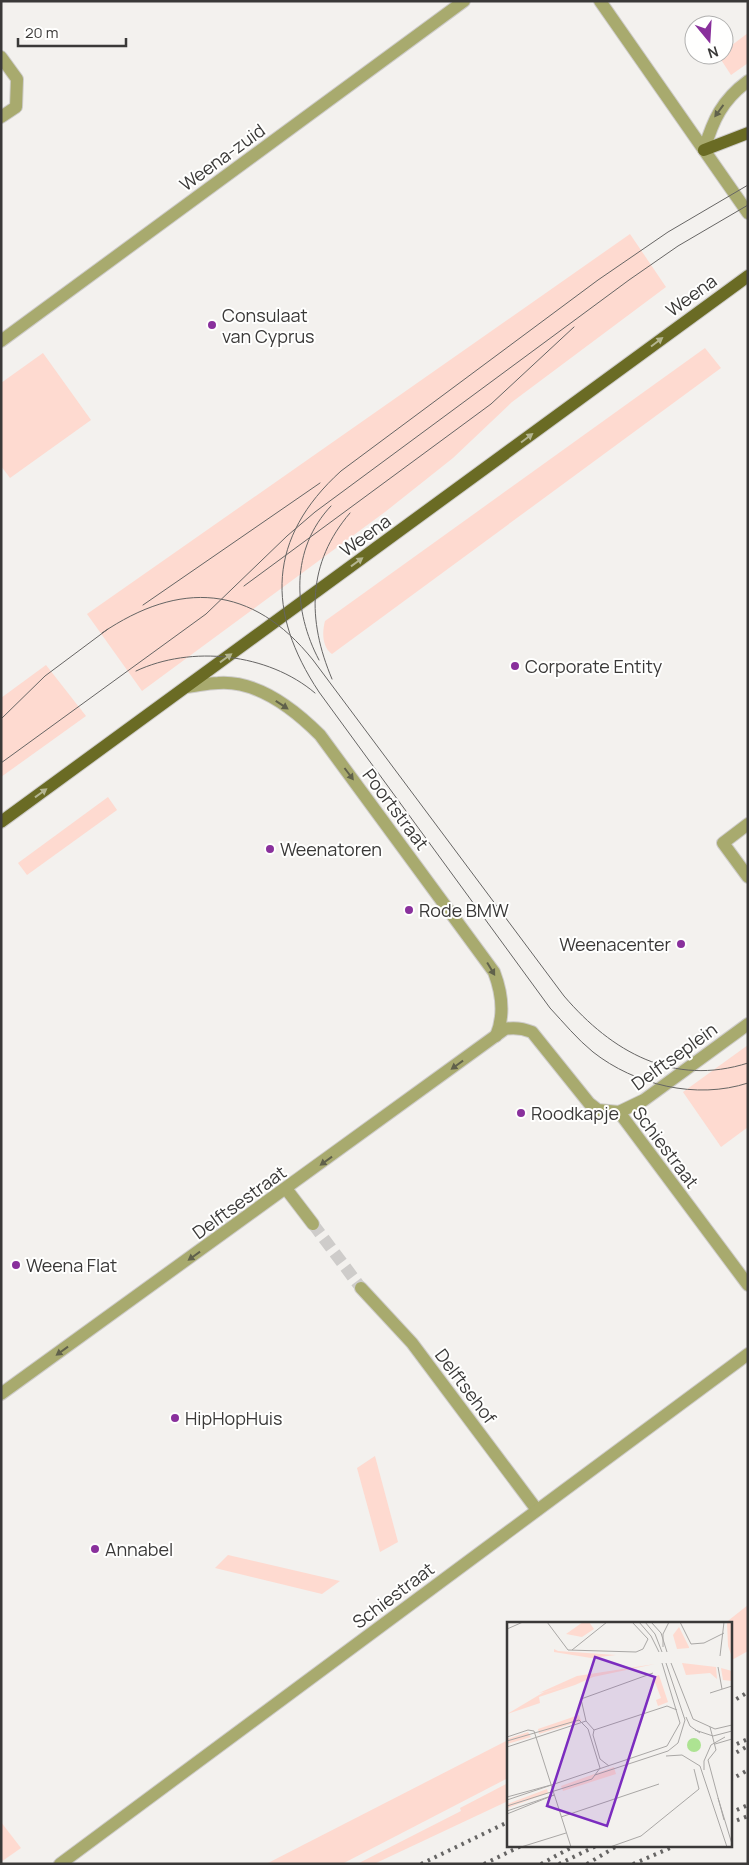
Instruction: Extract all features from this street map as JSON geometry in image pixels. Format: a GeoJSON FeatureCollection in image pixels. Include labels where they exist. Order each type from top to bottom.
{"type":"FeatureCollection","features":[{"type":"Feature","properties":{"kind":"main road"},"geometry":{"type":"LineString","coordinates":[[704,150],[748,133]]}},
{"type":"Feature","properties":{"kind":"main road","name":"Weena"},"geometry":{"type":"LineString","coordinates":[[1,822],[748,276]]}},
{"type":"Feature","properties":{"kind":"street","name":"Weena-zuid"},"geometry":{"type":"LineString","coordinates":[[1,341],[464,1]]}},
{"type":"Feature","properties":{"kind":"street"},"geometry":{"type":"LineString","coordinates":[[600,1],[748,213]]}},
{"type":"Feature","properties":{"kind":"street"},"geometry":{"type":"LineString","coordinates":[[1,57],[17,79],[16,107],[1,117]]}},
{"type":"Feature","properties":{"kind":"street"},"geometry":{"type":"LineString","coordinates":[[704,150],[713,121],[734,91],[748,81]]}},
{"type":"Feature","properties":{"kind":"street","name":"Poortstraat"},"geometry":{"type":"LineString","coordinates":[[186,687],[218,682],[244,685],[280,703],[306,720],[320,735],[494,972],[502,1002],[501,1017],[496,1036]]}},
{"type":"Feature","properties":{"kind":"street"},"geometry":{"type":"LineString","coordinates":[[748,824],[723,843],[748,877]]}},
{"type":"Feature","properties":{"kind":"street","name":"Delftseplein"},"geometry":{"type":"LineString","coordinates":[[618,1112],[644,1100],[748,1024]]}},
{"type":"Feature","properties":{"kind":"street","name":"Schiestraat"},"geometry":{"type":"LineString","coordinates":[[496,1036],[505,1029],[513,1028],[524,1028],[532,1032],[589,1103],[598,1110],[618,1112],[748,1285]]}},
{"type":"Feature","properties":{"kind":"street","name":"Delftsestraat"},"geometry":{"type":"LineString","coordinates":[[1,1394],[286,1190],[496,1036]]}},
{"type":"Feature","properties":{"kind":"street"},"geometry":{"type":"LineString","coordinates":[[286,1190],[312,1224]]}},
{"type":"Feature","properties":{"kind":"street","name":"Delftsehof"},"geometry":{"type":"LineString","coordinates":[[361,1288],[412,1344],[537,1510]]}},
{"type":"Feature","properties":{"kind":"street","name":"Schiestraat"},"geometry":{"type":"LineString","coordinates":[[60,1864],[748,1354]]}},
{"type":"Feature","properties":{"kind":"shaded area"},"geometry":{"type":"Polygon","coordinates":[[[748,33],[748,63],[731,75],[724,65],[734,65],[734,44],[748,33]]]}},
{"type":"Feature","properties":{"kind":"shaded area"},"geometry":{"type":"Polygon","coordinates":[[[630,234],[666,287],[512,402],[453,458],[385,512],[142,691],[87,614],[630,234]]]}},
{"type":"Feature","properties":{"kind":"shaded area"},"geometry":{"type":"Polygon","coordinates":[[[705,348],[721,368],[332,654],[329,651],[324,639],[325,621],[705,348]]]}},
{"type":"Feature","properties":{"kind":"shaded area"},"geometry":{"type":"Polygon","coordinates":[[[43,353],[91,420],[10,478],[1,466],[1,383],[43,353]]]}},
{"type":"Feature","properties":{"kind":"shaded area"},"geometry":{"type":"Polygon","coordinates":[[[46,665],[86,716],[1,777],[1,698],[46,665]]]}},
{"type":"Feature","properties":{"kind":"shaded area"},"geometry":{"type":"Polygon","coordinates":[[[108,797],[117,810],[27,875],[18,863],[108,797]]]}},
{"type":"Feature","properties":{"kind":"shaded area"},"geometry":{"type":"Polygon","coordinates":[[[748,1045],[748,1127],[721,1147],[683,1092],[748,1045]]]}},
{"type":"Feature","properties":{"kind":"shaded area"},"geometry":{"type":"Polygon","coordinates":[[[375,1456],[398,1542],[380,1552],[357,1468],[375,1456]]]}},
{"type":"Feature","properties":{"kind":"shaded area"},"geometry":{"type":"Polygon","coordinates":[[[228,1555],[340,1581],[322,1594],[215,1568],[228,1555]]]}},
{"type":"Feature","properties":{"kind":"shaded area"},"geometry":{"type":"Polygon","coordinates":[[[748,1605],[748,1651],[732,1660],[732,1622],[727,1622],[748,1605]]]}},
{"type":"Feature","properties":{"kind":"shaded area"},"geometry":{"type":"Polygon","coordinates":[[[507,1741],[507,1779],[342,1864],[266,1864],[507,1741]]]}},
{"type":"Feature","properties":{"kind":"shaded area"},"geometry":{"type":"Polygon","coordinates":[[[507,1784],[507,1801],[374,1864],[357,1864],[461,1811],[460,1808],[507,1784]]]}},
{"type":"Feature","properties":{"kind":"shaded area"},"geometry":{"type":"Polygon","coordinates":[[[1,1822],[21,1848],[1,1862],[1,1822]]]}},
{"type":"Feature","properties":{"kind":"tunnel"},"geometry":{"type":"LineString","coordinates":[[313,1224],[361,1288]]}},
{"type":"Feature","properties":{"kind":"tram line"},"geometry":{"type":"LineString","coordinates":[[748,185],[668,232],[598,280],[341,471],[317,496],[299,523],[288,549],[282,577],[283,605],[290,633],[302,662],[319,692],[550,1008],[593,1052],[610,1064],[647,1081],[687,1089],[708,1090],[748,1083]]}},
{"type":"Feature","properties":{"kind":"tram line"},"geometry":{"type":"LineString","coordinates":[[1,763],[206,614],[287,536],[315,512],[629,280],[678,246],[748,205]]}},
{"type":"Feature","properties":{"kind":"tram line"},"geometry":{"type":"LineString","coordinates":[[244,586],[491,404],[574,327]]}},
{"type":"Feature","properties":{"kind":"tram line"},"geometry":{"type":"LineString","coordinates":[[143,605],[320,483]]}},
{"type":"Feature","properties":{"kind":"tram line"},"geometry":{"type":"LineString","coordinates":[[319,660],[310,641],[304,621],[300,581],[302,561],[308,541],[318,523],[331,506]]}},
{"type":"Feature","properties":{"kind":"tram line"},"geometry":{"type":"LineString","coordinates":[[332,679],[318,635],[315,614],[316,593],[319,572],[326,552],[336,532],[350,513]]}},
{"type":"Feature","properties":{"kind":"tram line"},"geometry":{"type":"LineString","coordinates":[[102,633],[131,616],[159,604],[187,598],[214,598],[240,604],[265,616],[290,635],[313,660],[564,996],[583,1016],[602,1033],[624,1048],[646,1060],[669,1067],[694,1071],[721,1069],[748,1063]]}},
{"type":"Feature","properties":{"kind":"tram line"},"geometry":{"type":"LineString","coordinates":[[1,719],[45,676],[108,629]]}},
{"type":"Feature","properties":{"kind":"tram line"},"geometry":{"type":"LineString","coordinates":[[136,671],[158,663],[181,658],[204,656],[228,657],[275,669],[315,693]]}},
{"type":"Feature","properties":{"kind":"railway"},"geometry":{"type":"LineString","coordinates":[[732,1702],[748,1692]]}},
{"type":"Feature","properties":{"kind":"railway"},"geometry":{"type":"LineString","coordinates":[[732,1746],[748,1739]]}},
{"type":"Feature","properties":{"kind":"railway"},"geometry":{"type":"LineString","coordinates":[[732,1755],[748,1746]]}},
{"type":"Feature","properties":{"kind":"railway"},"geometry":{"type":"LineString","coordinates":[[732,1779],[748,1770]]}},
{"type":"Feature","properties":{"kind":"railway"},"geometry":{"type":"LineString","coordinates":[[732,1812],[748,1805]]}},
{"type":"Feature","properties":{"kind":"railway"},"geometry":{"type":"LineString","coordinates":[[732,1822],[748,1816]]}},
{"type":"Feature","properties":{"kind":"railway"},"geometry":{"type":"LineString","coordinates":[[421,1864],[507,1822]]}},
{"type":"Feature","properties":{"kind":"railway"},"geometry":{"type":"LineString","coordinates":[[484,1864],[517,1848]]}},
{"type":"Feature","properties":{"kind":"railway"},"geometry":{"type":"LineString","coordinates":[[541,1864],[570,1848]]}},
{"type":"Feature","properties":{"kind":"railway"},"geometry":{"type":"LineString","coordinates":[[559,1864],[592,1848]]}},
{"type":"Feature","properties":{"kind":"railway"},"geometry":{"type":"LineString","coordinates":[[587,1864],[614,1848]]}},
{"type":"Feature","properties":{"kind":"railway"},"geometry":{"type":"LineString","coordinates":[[633,1864],[670,1848]]}},
{"type":"Feature","properties":{"kind":"place","name":"Consulaat van Cyprus"},"geometry":{"type":"Point","coordinates":[212,325]}},
{"type":"Feature","properties":{"kind":"place","name":"Corporate Entity"},"geometry":{"type":"Point","coordinates":[515,666]}},
{"type":"Feature","properties":{"kind":"place","name":"Weenatoren"},"geometry":{"type":"Point","coordinates":[270,849]}},
{"type":"Feature","properties":{"kind":"place","name":"Rode BMW"},"geometry":{"type":"Point","coordinates":[409,910]}},
{"type":"Feature","properties":{"kind":"place","name":"Weenacenter"},"geometry":{"type":"Point","coordinates":[681,944]}},
{"type":"Feature","properties":{"kind":"place","name":"Roodkapje"},"geometry":{"type":"Point","coordinates":[521,1113]}},
{"type":"Feature","properties":{"kind":"place","name":"Weena Flat"},"geometry":{"type":"Point","coordinates":[16,1265]}},
{"type":"Feature","properties":{"kind":"place","name":"HipHopHuis"},"geometry":{"type":"Point","coordinates":[175,1418]}},
{"type":"Feature","properties":{"kind":"place","name":"Annabel"},"geometry":{"type":"Point","coordinates":[95,1549]}}]}
